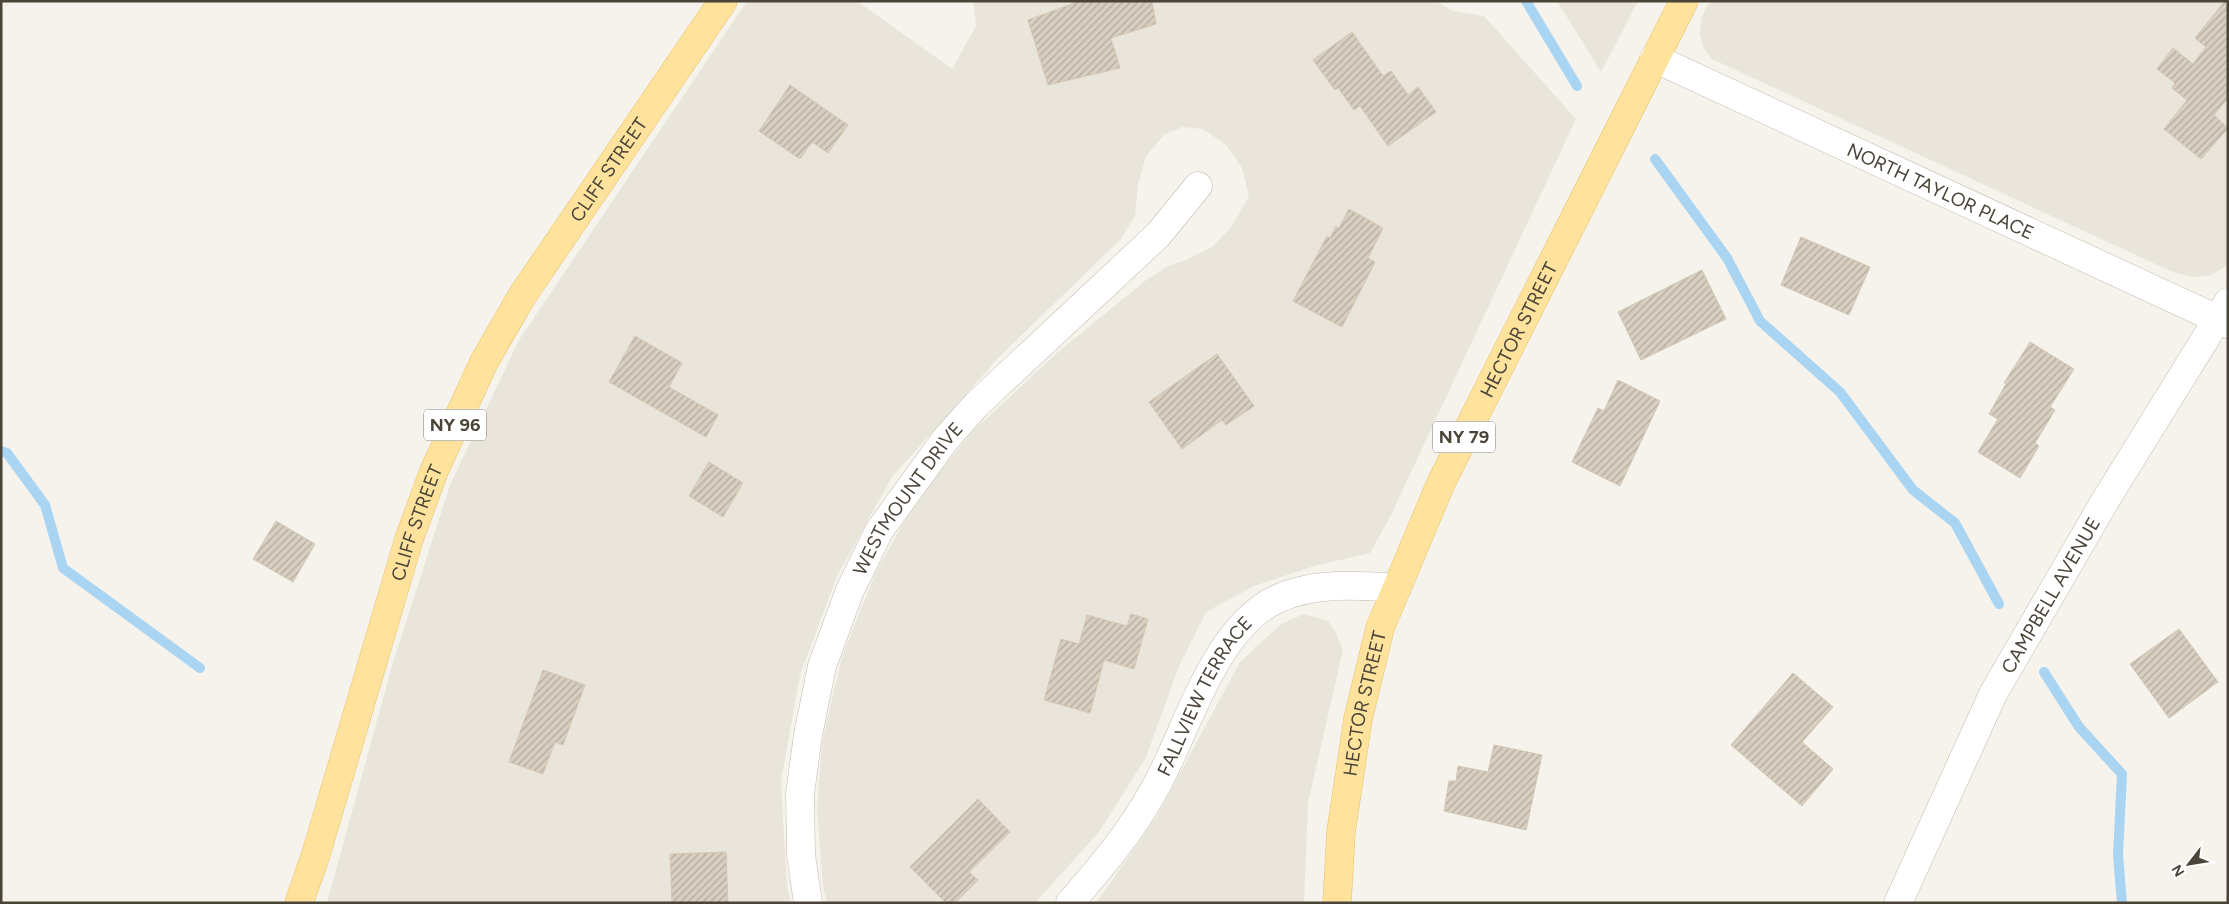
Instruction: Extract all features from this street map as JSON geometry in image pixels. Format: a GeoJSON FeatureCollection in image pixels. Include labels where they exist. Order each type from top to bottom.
{"type":"FeatureCollection","features":[{"type":"Feature","properties":{"kind":"main road","name":"CLIFF STREET"},"geometry":{"type":"LineString","coordinates":[[299,903],[316,854],[409,540],[434,471],[480,371],[522,296],[723,1]]}},
{"type":"Feature","properties":{"kind":"main road","name":"HECTOR STREET"},"geometry":{"type":"LineString","coordinates":[[1337,903],[1341,832],[1358,719],[1380,628],[1441,483],[1684,1]]}},
{"type":"Feature","properties":{"kind":"street","name":"NORTH TAYLOR PLACE"},"geometry":{"type":"LineString","coordinates":[[1654,58],[2224,315]]}},
{"type":"Feature","properties":{"kind":"street","name":"WESTMOUNT DRIVE"},"geometry":{"type":"LineString","coordinates":[[808,903],[801,855],[800,794],[808,735],[822,666],[850,590],[879,531],[934,454],[977,404],[1158,235],[1198,186]]}},
{"type":"Feature","properties":{"kind":"street","name":"CAMPBELL AVENUE"},"geometry":{"type":"LineString","coordinates":[[1898,903],[1993,694],[2104,501],[2224,315]]}},
{"type":"Feature","properties":{"kind":"street","name":"FALLVIEW TERRACE"},"geometry":{"type":"LineString","coordinates":[[1070,903],[1118,848],[1155,790],[1214,666],[1232,635],[1250,617],[1276,599],[1299,592],[1362,586],[1397,588]]}},
{"type":"Feature","properties":{"kind":"shaded area"},"geometry":{"type":"Polygon","coordinates":[[[747,1],[857,1],[952,69],[976,26],[973,1],[1435,1],[1453,11],[1484,16],[1576,119],[1391,515],[1370,553],[1314,566],[1254,586],[1206,612],[1179,666],[1146,757],[1099,832],[1035,903],[827,903],[823,887],[817,809],[822,743],[842,656],[876,572],[917,498],[975,429],[1057,353],[1145,281],[1168,266],[1186,260],[1212,247],[1232,226],[1249,196],[1242,168],[1226,145],[1203,129],[1182,127],[1164,135],[1146,156],[1138,184],[1135,216],[1120,240],[999,357],[892,477],[837,576],[800,675],[781,781],[787,887],[791,903],[327,903],[392,666],[450,485],[519,340],[747,1]]]}},
{"type":"Feature","properties":{"kind":"shaded area"},"geometry":{"type":"Polygon","coordinates":[[[1557,1],[1638,1],[1601,72],[1557,1]]]}},
{"type":"Feature","properties":{"kind":"shaded area"},"geometry":{"type":"Polygon","coordinates":[[[1710,1],[2228,1],[2228,265],[2211,275],[2194,277],[2175,273],[1712,59],[1703,47],[1700,33],[1702,16],[1710,1]]]}},
{"type":"Feature","properties":{"kind":"shaded area"},"geometry":{"type":"Polygon","coordinates":[[[1304,614],[1328,621],[1336,633],[1343,650],[1308,803],[1304,903],[1096,903],[1157,816],[1240,662],[1281,624],[1304,614]]]}},
{"type":"Feature","properties":{"kind":"building"},"geometry":{"type":"Polygon","coordinates":[[[1080,1],[1152,1],[1156,24],[1111,38],[1120,68],[1048,85],[1028,20],[1080,1]]]}},
{"type":"Feature","properties":{"kind":"building"},"geometry":{"type":"Polygon","coordinates":[[[2225,1],[2228,1],[2228,98],[2214,115],[2228,128],[2201,159],[2164,129],[2187,100],[2172,88],[2175,83],[2157,69],[2173,48],[2193,64],[2206,47],[2195,38],[2225,1]]]}},
{"type":"Feature","properties":{"kind":"building"},"geometry":{"type":"Polygon","coordinates":[[[1352,32],[1383,76],[1391,71],[1408,95],[1418,87],[1436,112],[1388,146],[1360,106],[1354,110],[1338,88],[1335,90],[1313,60],[1352,32]]]}},
{"type":"Feature","properties":{"kind":"building"},"geometry":{"type":"Polygon","coordinates":[[[790,85],[848,125],[828,153],[812,142],[800,159],[759,131],[790,85]]]}},
{"type":"Feature","properties":{"kind":"building"},"geometry":{"type":"Polygon","coordinates":[[[1349,209],[1383,228],[1368,258],[1375,262],[1342,327],[1293,301],[1327,236],[1330,238],[1336,226],[1339,228],[1349,209]]]}},
{"type":"Feature","properties":{"kind":"building"},"geometry":{"type":"Polygon","coordinates":[[[1801,237],[1870,267],[1849,315],[1781,285],[1801,237]]]}},
{"type":"Feature","properties":{"kind":"building"},"geometry":{"type":"Polygon","coordinates":[[[1702,270],[1726,319],[1641,360],[1618,312],[1702,270]]]}},
{"type":"Feature","properties":{"kind":"building"},"geometry":{"type":"Polygon","coordinates":[[[635,336],[682,363],[669,387],[718,415],[706,437],[609,382],[635,336]]]}},
{"type":"Feature","properties":{"kind":"building"},"geometry":{"type":"Polygon","coordinates":[[[2030,342],[2074,369],[2050,407],[2055,410],[2035,443],[2039,446],[2020,478],[1978,452],[1998,419],[1989,414],[2006,384],[2004,383],[2030,342]]]}},
{"type":"Feature","properties":{"kind":"building"},"geometry":{"type":"Polygon","coordinates":[[[1217,354],[1254,406],[1226,425],[1222,420],[1182,449],[1149,402],[1217,354]]]}},
{"type":"Feature","properties":{"kind":"building"},"geometry":{"type":"Polygon","coordinates":[[[1618,380],[1660,401],[1620,486],[1572,462],[1598,408],[1604,411],[1618,380]]]}},
{"type":"Feature","properties":{"kind":"building"},"geometry":{"type":"Polygon","coordinates":[[[709,462],[743,483],[723,517],[689,496],[709,462]]]}},
{"type":"Feature","properties":{"kind":"building"},"geometry":{"type":"Polygon","coordinates":[[[276,521],[315,544],[293,582],[253,559],[276,521]]]}},
{"type":"Feature","properties":{"kind":"building"},"geometry":{"type":"Polygon","coordinates":[[[1131,614],[1148,619],[1134,669],[1104,660],[1090,713],[1044,700],[1061,639],[1079,644],[1087,615],[1127,626],[1131,614]]]}},
{"type":"Feature","properties":{"kind":"building"},"geometry":{"type":"Polygon","coordinates":[[[2179,629],[2218,682],[2169,718],[2130,664],[2179,629]]]}},
{"type":"Feature","properties":{"kind":"building"},"geometry":{"type":"Polygon","coordinates":[[[543,670],[585,685],[563,745],[555,742],[543,774],[509,762],[543,670]]]}},
{"type":"Feature","properties":{"kind":"building"},"geometry":{"type":"Polygon","coordinates":[[[1793,673],[1833,707],[1802,742],[1833,769],[1802,806],[1731,745],[1793,673]]]}},
{"type":"Feature","properties":{"kind":"building"},"geometry":{"type":"Polygon","coordinates":[[[1494,745],[1542,755],[1526,830],[1444,811],[1449,781],[1456,781],[1458,766],[1488,772],[1494,745]]]}},
{"type":"Feature","properties":{"kind":"building"},"geometry":{"type":"Polygon","coordinates":[[[978,799],[1010,832],[969,872],[978,880],[955,903],[946,903],[910,867],[978,799]]]}},
{"type":"Feature","properties":{"kind":"building"},"geometry":{"type":"Polygon","coordinates":[[[726,852],[728,903],[672,903],[670,854],[726,852]]]}},
{"type":"Feature","properties":{"kind":"waterway"},"geometry":{"type":"LineString","coordinates":[[1526,1],[1577,86]]}},
{"type":"Feature","properties":{"kind":"waterway"},"geometry":{"type":"LineString","coordinates":[[1655,159],[1727,258],[1760,321],[1840,392],[1913,490],[1955,523],[1999,604]]}},
{"type":"Feature","properties":{"kind":"waterway"},"geometry":{"type":"LineString","coordinates":[[1,451],[7,453],[45,505],[63,568],[200,668]]}},
{"type":"Feature","properties":{"kind":"waterway"},"geometry":{"type":"LineString","coordinates":[[2044,672],[2079,727],[2122,774],[2118,855],[2122,903]]}}]}
